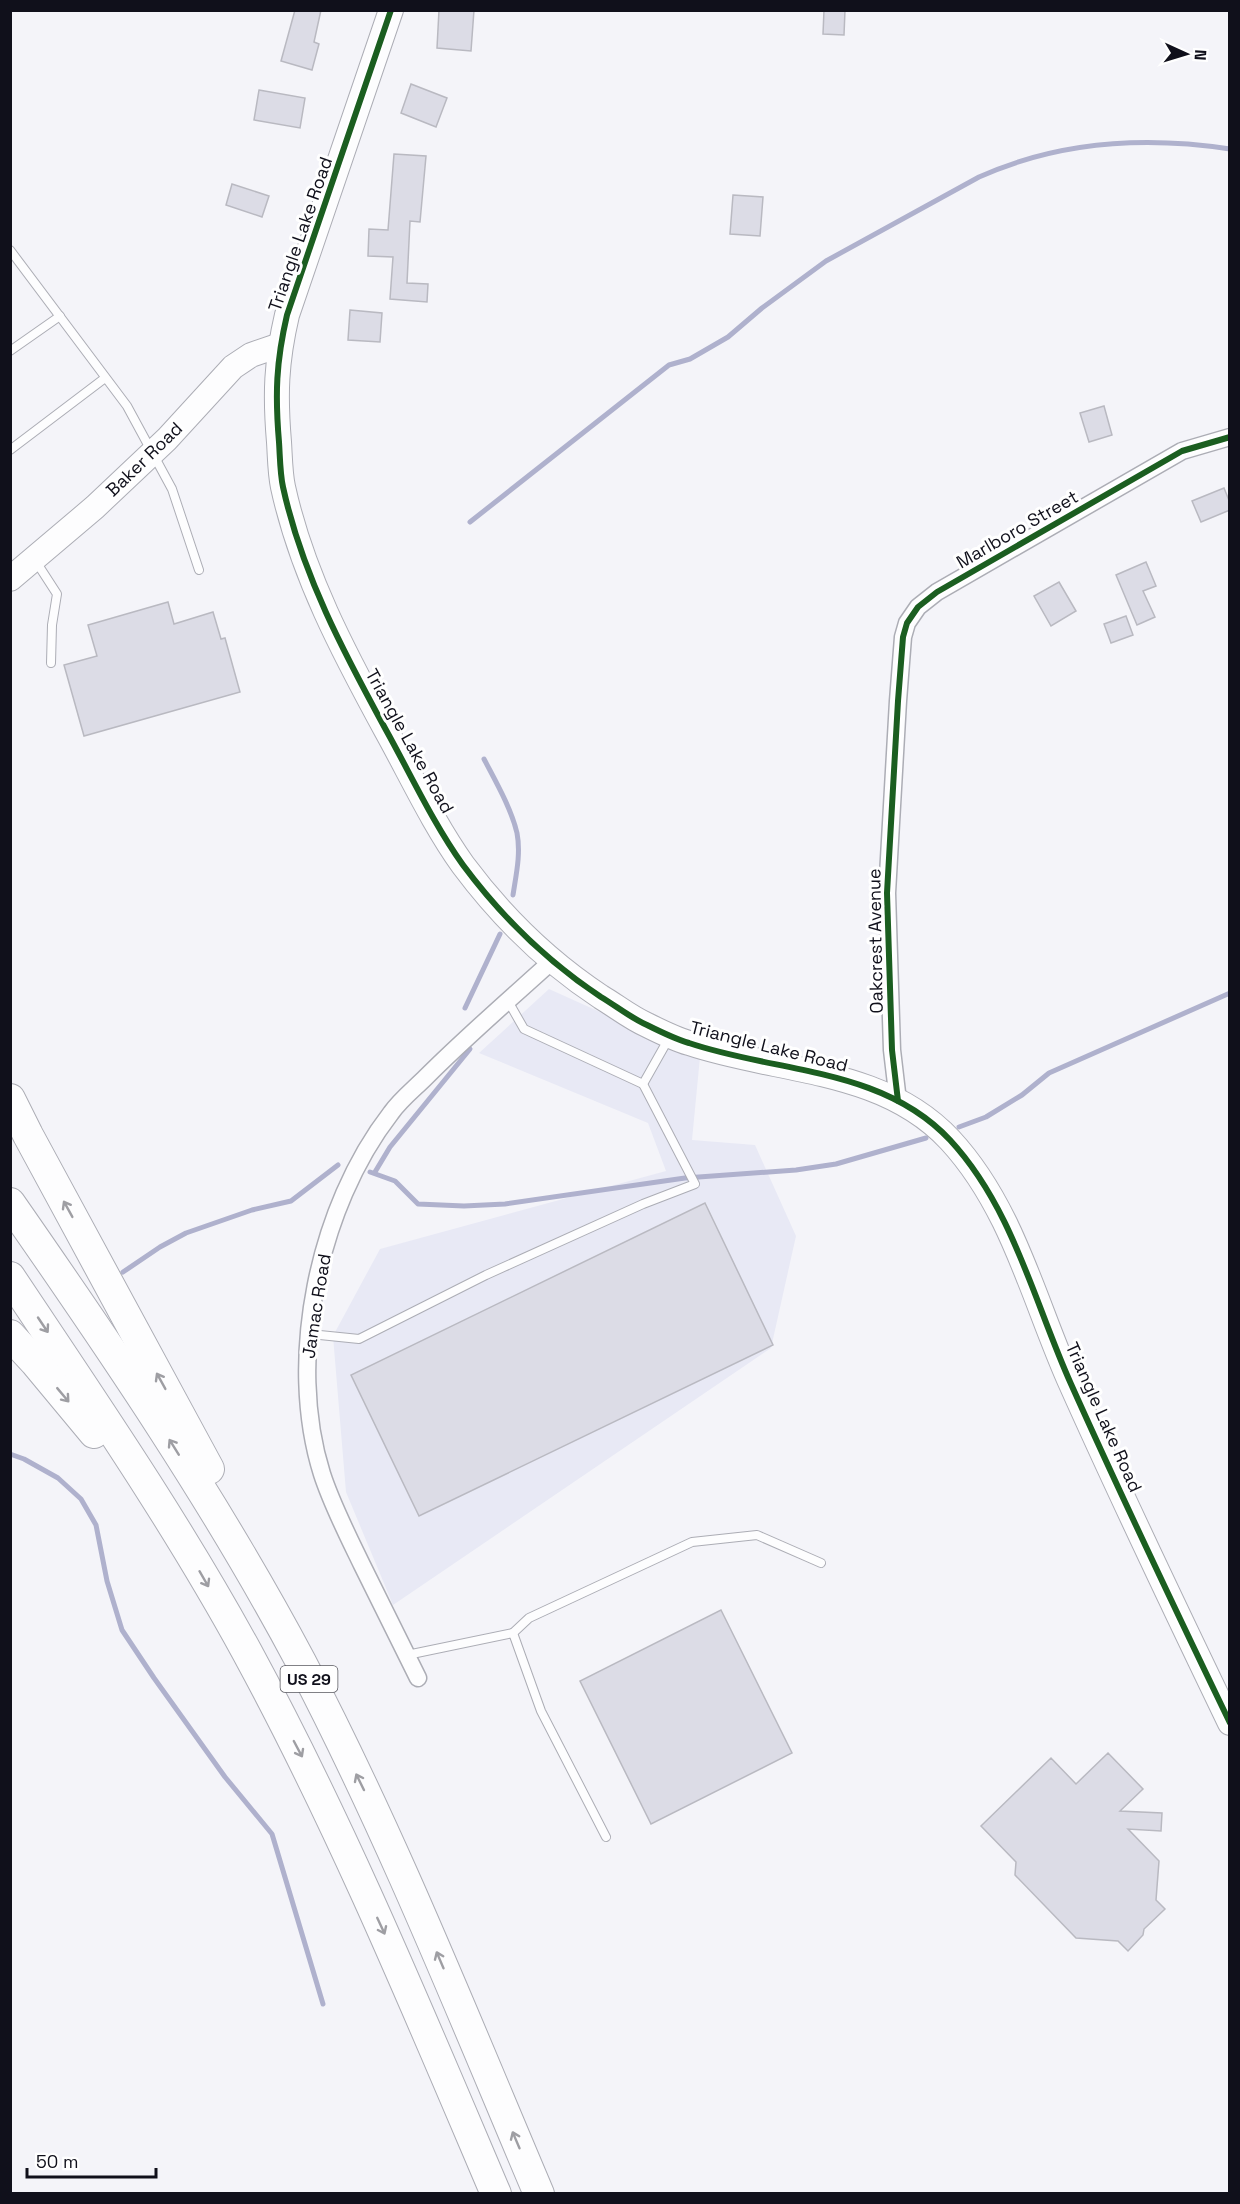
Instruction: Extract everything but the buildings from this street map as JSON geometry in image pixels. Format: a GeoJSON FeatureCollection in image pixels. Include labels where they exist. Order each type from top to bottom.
{"type":"FeatureCollection","features":[{"type":"Feature","properties":{"kind":"highway"},"geometry":{"type":"LineString","coordinates":[[10,1099],[235,1516],[257,1585]]}},
{"type":"Feature","properties":{"kind":"highway","name":"US 29"},"geometry":{"type":"LineString","coordinates":[[10,1203],[151,1412],[257,1585],[300,1661],[369,1801],[539,2193]]}},
{"type":"Feature","properties":{"kind":"highway","name":"US 29"},"geometry":{"type":"LineString","coordinates":[[10,1277],[123,1445],[246,1651],[316,1785],[400,1967],[496,2193]]}},
{"type":"Feature","properties":{"kind":"highway"},"geometry":{"type":"LineString","coordinates":[[10,1335],[179,1536]]}},
{"type":"Feature","properties":{"kind":"street","name":"Triangle Lake Road"},"geometry":{"type":"LineString","coordinates":[[391,10],[287,315],[280,345],[276,401],[282,483],[297,537],[321,605],[372,705],[461,862],[498,908],[552,961],[585,986],[642,1023],[670,1035],[690,1043],[850,1082],[898,1101],[947,1136],[978,1173],[1011,1235],[1069,1380],[1230,1723]]}},
{"type":"Feature","properties":{"kind":"street","name":"Baker Road"},"geometry":{"type":"LineString","coordinates":[[10,579],[95,507],[152,453],[233,368],[251,355],[280,345]]}},
{"type":"Feature","properties":{"kind":"street","name":"Marlboro Street"},"geometry":{"type":"LineString","coordinates":[[897,709],[903,637],[907,623],[918,607],[937,592],[1182,451],[1230,437]]}},
{"type":"Feature","properties":{"kind":"street","name":"Oakcrest Avenue"},"geometry":{"type":"LineString","coordinates":[[897,709],[887,893],[891,1050],[898,1101]]}},
{"type":"Feature","properties":{"kind":"street","name":"Jamac Road"},"geometry":{"type":"LineString","coordinates":[[418,1678],[346,1534],[322,1474],[311,1422],[307,1368],[320,1262],[338,1206],[359,1163],[391,1112],[442,1061],[552,961]]}},
{"type":"Feature","properties":{"kind":"lane"},"geometry":{"type":"LineString","coordinates":[[10,250],[127,406],[172,489],[199,570]]}},
{"type":"Feature","properties":{"kind":"lane"},"geometry":{"type":"LineString","coordinates":[[10,351],[60,316]]}},
{"type":"Feature","properties":{"kind":"lane"},"geometry":{"type":"LineString","coordinates":[[10,450],[105,378]]}},
{"type":"Feature","properties":{"kind":"lane"},"geometry":{"type":"LineString","coordinates":[[35,559],[57,594],[52,624],[51,663]]}},
{"type":"Feature","properties":{"kind":"lane"},"geometry":{"type":"LineString","coordinates":[[310,1334],[359,1339],[486,1275],[643,1204],[695,1184],[643,1084],[524,1029],[508,1001]]}},
{"type":"Feature","properties":{"kind":"lane"},"geometry":{"type":"LineString","coordinates":[[643,1084],[670,1035]]}},
{"type":"Feature","properties":{"kind":"lane"},"geometry":{"type":"LineString","coordinates":[[407,1655],[513,1633],[529,1618],[692,1542],[757,1535],[821,1563]]}},
{"type":"Feature","properties":{"kind":"lane"},"geometry":{"type":"LineString","coordinates":[[513,1633],[541,1711],[606,1837]]}},
{"type":"Feature","properties":{"kind":"shaded area"},"geometry":{"type":"Polygon","coordinates":[[[549,989],[700,1057],[692,1140],[755,1145],[796,1236],[771,1348],[393,1605],[346,1492],[333,1336],[380,1249],[666,1171],[648,1123],[479,1053],[549,989]]]}},
{"type":"Feature","properties":{"kind":"waterway"},"geometry":{"type":"LineString","coordinates":[[470,522],[669,365],[690,359],[728,337],[762,308],[826,261],[979,177],[1040,156],[1102,145],[1166,143],[1230,149]]}},
{"type":"Feature","properties":{"kind":"waterway"},"geometry":{"type":"LineString","coordinates":[[484,759],[507,805],[517,833],[518,857],[513,895]]}},
{"type":"Feature","properties":{"kind":"waterway"},"geometry":{"type":"LineString","coordinates":[[465,1008],[500,934]]}},
{"type":"Feature","properties":{"kind":"waterway"},"geometry":{"type":"LineString","coordinates":[[959,1127],[986,1117],[1022,1095],[1049,1073],[1230,993]]}},
{"type":"Feature","properties":{"kind":"waterway"},"geometry":{"type":"LineString","coordinates":[[375,1172],[390,1147],[470,1049]]}},
{"type":"Feature","properties":{"kind":"waterway"},"geometry":{"type":"LineString","coordinates":[[370,1172],[395,1181],[418,1204],[464,1206],[505,1204],[685,1178],[796,1170],[836,1164],[926,1138]]}},
{"type":"Feature","properties":{"kind":"waterway"},"geometry":{"type":"LineString","coordinates":[[123,1272],[186,1233],[252,1210],[291,1201],[338,1165]]}},
{"type":"Feature","properties":{"kind":"waterway"},"geometry":{"type":"LineString","coordinates":[[10,1454],[58,1478],[81,1499],[96,1525],[107,1581],[122,1630],[225,1777],[272,1834],[323,2004]]}},
{"type":"Feature","properties":{"kind":"cycle path"},"geometry":{"type":"LineString","coordinates":[[391,10],[287,315],[277,378],[283,487],[301,551],[340,642],[432,816],[452,849],[509,920],[562,969],[629,1015],[668,1035],[723,1053],[827,1075],[861,1085],[893,1098],[923,1116],[950,1140],[972,1167],[1006,1225],[1071,1384],[1230,1723]]}},
{"type":"Feature","properties":{"kind":"cycle path"},"geometry":{"type":"LineString","coordinates":[[898,1101],[892,1050],[887,893],[898,701],[903,637],[907,623],[918,607],[937,592],[1182,451],[1230,437]]}}]}
